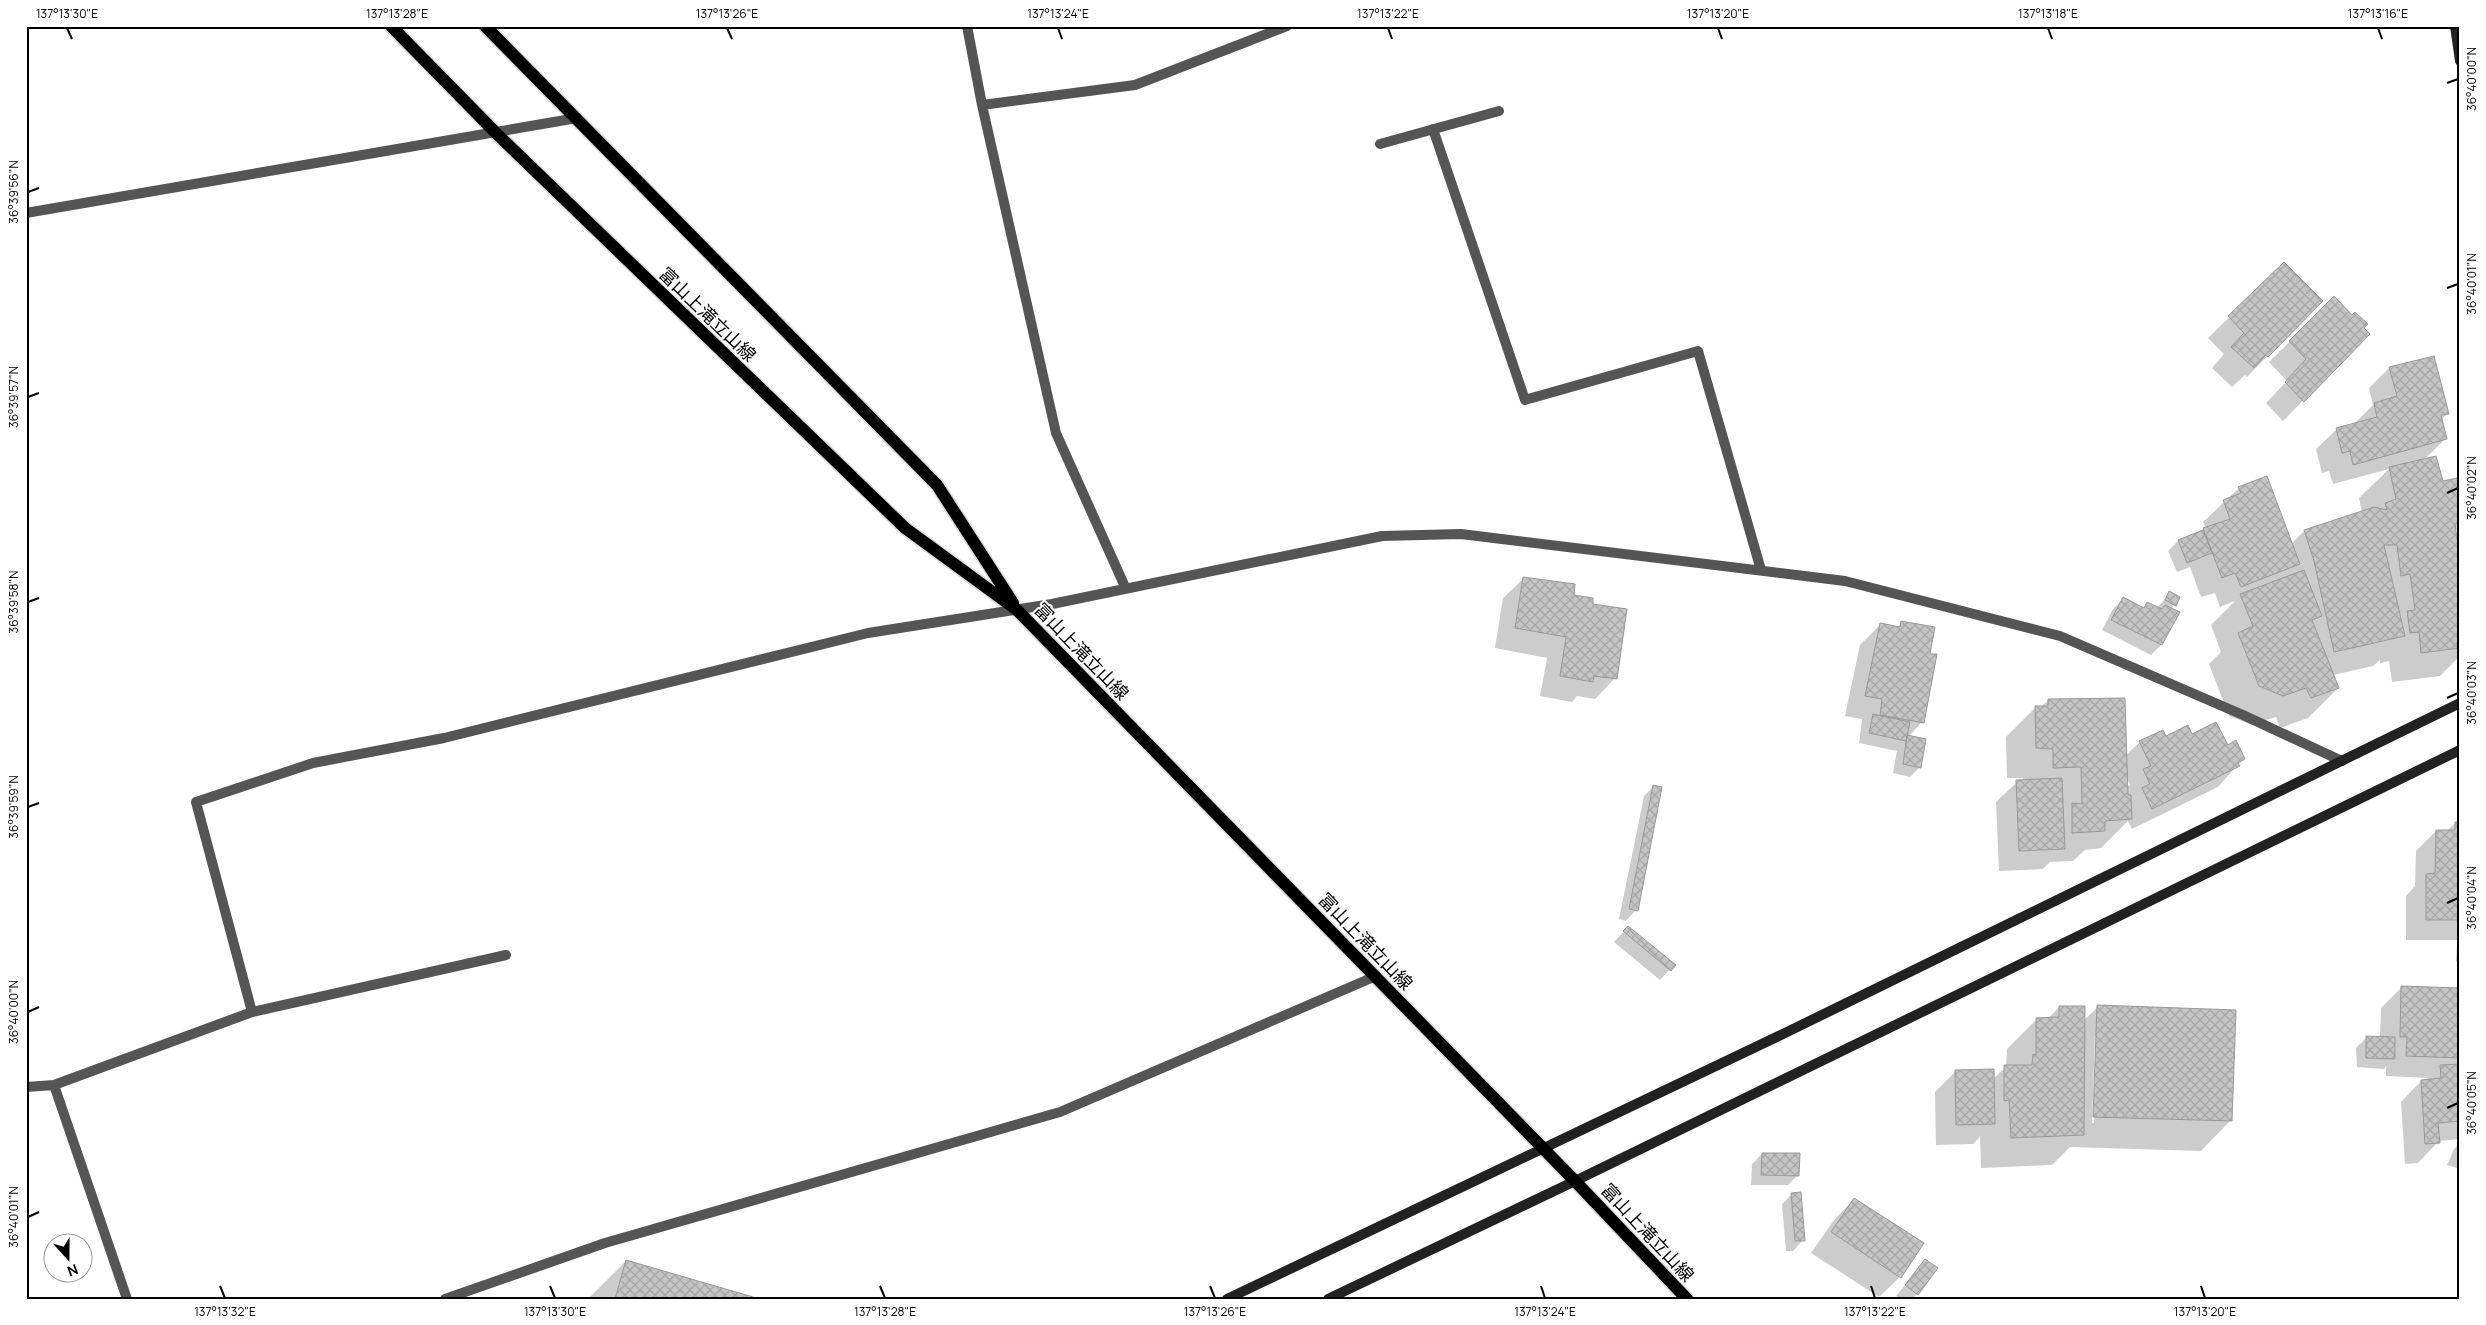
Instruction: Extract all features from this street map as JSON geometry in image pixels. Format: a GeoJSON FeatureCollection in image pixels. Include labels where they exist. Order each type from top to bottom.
{"type":"FeatureCollection","features":[{"type":"Feature","properties":{"kind":"main road","name":"富山上滝立山線"},"geometry":{"type":"LineString","coordinates":[[391,26],[496,134],[905,528],[1017,610],[1376,976],[1687,1299]]}},
{"type":"Feature","properties":{"kind":"main road","name":"富山上滝立山線"},"geometry":{"type":"LineString","coordinates":[[485,26],[937,485],[1017,610]]}},
{"type":"Feature","properties":{"kind":"street"},"geometry":{"type":"LineString","coordinates":[[967,26],[982,104],[1056,433],[1126,589]]}},
{"type":"Feature","properties":{"kind":"street"},"geometry":{"type":"LineString","coordinates":[[982,104],[1136,84],[1287,26]]}},
{"type":"Feature","properties":{"kind":"street"},"geometry":{"type":"LineString","coordinates":[[2455,26],[2460,61]]}},
{"type":"Feature","properties":{"kind":"street"},"geometry":{"type":"LineString","coordinates":[[1380,144],[1499,111]]}},
{"type":"Feature","properties":{"kind":"street"},"geometry":{"type":"LineString","coordinates":[[26,213],[496,134],[577,118]]}},
{"type":"Feature","properties":{"kind":"street"},"geometry":{"type":"LineString","coordinates":[[1434,129],[1525,400],[1698,351],[1761,570]]}},
{"type":"Feature","properties":{"kind":"street"},"geometry":{"type":"LineString","coordinates":[[252,1012],[196,802],[313,763],[444,738],[868,633],[1017,610],[1382,536],[1461,534],[1845,581],[2060,636],[2243,715],[2342,762]]}},
{"type":"Feature","properties":{"kind":"street"},"geometry":{"type":"LineString","coordinates":[[1227,1299],[1542,1147],[1785,1033],[2460,703]]}},
{"type":"Feature","properties":{"kind":"street"},"geometry":{"type":"LineString","coordinates":[[1328,1299],[1575,1181],[2460,750]]}},
{"type":"Feature","properties":{"kind":"street"},"geometry":{"type":"LineString","coordinates":[[26,1087],[54,1085],[252,1012],[506,955]]}},
{"type":"Feature","properties":{"kind":"street"},"geometry":{"type":"LineString","coordinates":[[445,1299],[605,1243],[1060,1112],[1376,976]]}},
{"type":"Feature","properties":{"kind":"street"},"geometry":{"type":"LineString","coordinates":[[54,1085],[127,1299]]}},
{"type":"Feature","properties":{"kind":"building"},"geometry":{"type":"Polygon","coordinates":[[[2284,262],[2323,301],[2268,357],[2266,355],[2254,368],[2231,347],[2244,333],[2228,316],[2284,262]]]}},
{"type":"Feature","properties":{"kind":"building"},"geometry":{"type":"Polygon","coordinates":[[[2334,296],[2352,315],[2355,312],[2368,324],[2364,328],[2370,334],[2304,402],[2285,382],[2306,359],[2289,341],[2334,296]]]}},
{"type":"Feature","properties":{"kind":"building"},"geometry":{"type":"Polygon","coordinates":[[[2434,356],[2449,414],[2441,415],[2447,439],[2353,465],[2350,451],[2342,453],[2336,428],[2377,417],[2374,403],[2397,396],[2389,367],[2434,356]]]}},
{"type":"Feature","properties":{"kind":"building"},"geometry":{"type":"Polygon","coordinates":[[[2436,456],[2443,481],[2457,478],[2460,490],[2460,522],[2455,524],[2460,559],[2460,648],[2421,653],[2419,632],[2410,633],[2407,611],[2415,610],[2410,574],[2401,576],[2397,545],[2384,545],[2405,636],[2334,652],[2314,561],[2304,530],[2374,507],[2387,510],[2385,503],[2396,499],[2389,467],[2436,456]]]}},
{"type":"Feature","properties":{"kind":"building"},"geometry":{"type":"Polygon","coordinates":[[[2267,476],[2300,564],[2241,587],[2235,573],[2222,578],[2203,528],[2230,519],[2223,500],[2241,493],[2238,487],[2267,476]]]}},
{"type":"Feature","properties":{"kind":"building"},"geometry":{"type":"Polygon","coordinates":[[[2203,530],[2212,553],[2187,563],[2178,540],[2203,530]]]}},
{"type":"Feature","properties":{"kind":"building"},"geometry":{"type":"Polygon","coordinates":[[[2304,570],[2322,616],[2312,620],[2339,688],[2311,698],[2306,688],[2283,696],[2259,686],[2238,633],[2253,626],[2240,594],[2304,570]]]}},
{"type":"Feature","properties":{"kind":"building"},"geometry":{"type":"Polygon","coordinates":[[[1523,577],[1575,584],[1574,595],[1593,598],[1593,604],[1627,609],[1617,679],[1594,676],[1593,682],[1560,676],[1566,637],[1515,628],[1523,577]]]}},
{"type":"Feature","properties":{"kind":"building"},"geometry":{"type":"Polygon","coordinates":[[[2169,591],[2180,597],[2176,606],[2165,600],[2169,591]]]}},
{"type":"Feature","properties":{"kind":"building"},"geometry":{"type":"Polygon","coordinates":[[[2123,597],[2144,608],[2147,602],[2162,609],[2165,605],[2180,612],[2162,645],[2111,620],[2123,597]]]}},
{"type":"Feature","properties":{"kind":"building"},"geometry":{"type":"Polygon","coordinates":[[[1901,621],[1935,627],[1930,654],[1937,654],[1924,723],[1880,715],[1882,699],[1865,696],[1880,623],[1900,627],[1901,621]]]}},
{"type":"Feature","properties":{"kind":"building"},"geometry":{"type":"Polygon","coordinates":[[[2125,698],[2128,795],[2131,795],[2132,819],[2105,821],[2105,831],[2072,833],[2072,803],[2082,804],[2081,767],[2053,768],[2053,749],[2036,748],[2035,706],[2048,706],[2048,699],[2125,698]]]}},
{"type":"Feature","properties":{"kind":"building"},"geometry":{"type":"Polygon","coordinates":[[[1873,714],[1910,722],[1906,741],[1869,733],[1873,714]]]}},
{"type":"Feature","properties":{"kind":"building"},"geometry":{"type":"Polygon","coordinates":[[[2216,722],[2228,745],[2236,740],[2245,759],[2238,763],[2240,766],[2152,809],[2142,788],[2150,784],[2143,769],[2151,766],[2139,741],[2163,730],[2166,736],[2188,725],[2192,734],[2216,722]]]}},
{"type":"Feature","properties":{"kind":"building"},"geometry":{"type":"Polygon","coordinates":[[[1907,735],[1926,739],[1921,768],[1903,764],[1907,735]]]}},
{"type":"Feature","properties":{"kind":"building"},"geometry":{"type":"Polygon","coordinates":[[[2062,778],[2065,849],[2019,851],[2016,780],[2062,778]]]}},
{"type":"Feature","properties":{"kind":"building"},"geometry":{"type":"Polygon","coordinates":[[[1653,785],[1662,787],[1638,911],[1629,909],[1653,785]]]}},
{"type":"Feature","properties":{"kind":"building"},"geometry":{"type":"Polygon","coordinates":[[[2455,822],[2460,822],[2460,920],[2426,920],[2426,874],[2435,873],[2436,830],[2455,830],[2455,822]]]}},
{"type":"Feature","properties":{"kind":"building"},"geometry":{"type":"Polygon","coordinates":[[[1628,926],[1676,965],[1671,971],[1623,931],[1628,926]]]}},
{"type":"Feature","properties":{"kind":"building"},"geometry":{"type":"Polygon","coordinates":[[[2401,986],[2460,988],[2460,1058],[2406,1056],[2407,1037],[2400,1037],[2401,986]]]}},
{"type":"Feature","properties":{"kind":"building"},"geometry":{"type":"Polygon","coordinates":[[[2097,1005],[2236,1010],[2232,1121],[2093,1117],[2097,1005]]]}},
{"type":"Feature","properties":{"kind":"building"},"geometry":{"type":"Polygon","coordinates":[[[2059,1006],[2085,1006],[2084,1135],[2011,1138],[2009,1100],[2004,1101],[2004,1065],[2032,1065],[2033,1054],[2036,1055],[2036,1018],[2059,1017],[2059,1006]]]}},
{"type":"Feature","properties":{"kind":"building"},"geometry":{"type":"Polygon","coordinates":[[[2366,1036],[2395,1037],[2395,1059],[2366,1058],[2366,1036]]]}},
{"type":"Feature","properties":{"kind":"building"},"geometry":{"type":"Polygon","coordinates":[[[2460,1064],[2460,1121],[2438,1123],[2440,1143],[2425,1144],[2421,1080],[2441,1078],[2440,1065],[2460,1064]]]}},
{"type":"Feature","properties":{"kind":"building"},"geometry":{"type":"Polygon","coordinates":[[[1994,1069],[1995,1124],[1956,1125],[1955,1070],[1994,1069]]]}},
{"type":"Feature","properties":{"kind":"building"},"geometry":{"type":"Polygon","coordinates":[[[1762,1153],[1800,1153],[1799,1176],[1761,1175],[1762,1153]]]}},
{"type":"Feature","properties":{"kind":"building"},"geometry":{"type":"Polygon","coordinates":[[[1801,1192],[1805,1241],[1795,1241],[1791,1193],[1801,1192]]]}},
{"type":"Feature","properties":{"kind":"building"},"geometry":{"type":"Polygon","coordinates":[[[1854,1198],[1924,1243],[1901,1278],[1831,1232],[1854,1198]]]}},
{"type":"Feature","properties":{"kind":"building"},"geometry":{"type":"Polygon","coordinates":[[[1925,1259],[1938,1268],[1918,1295],[1905,1285],[1925,1259]]]}},
{"type":"Feature","properties":{"kind":"building"},"geometry":{"type":"Polygon","coordinates":[[[626,1260],[760,1299],[615,1299],[626,1260]]]}}]}
